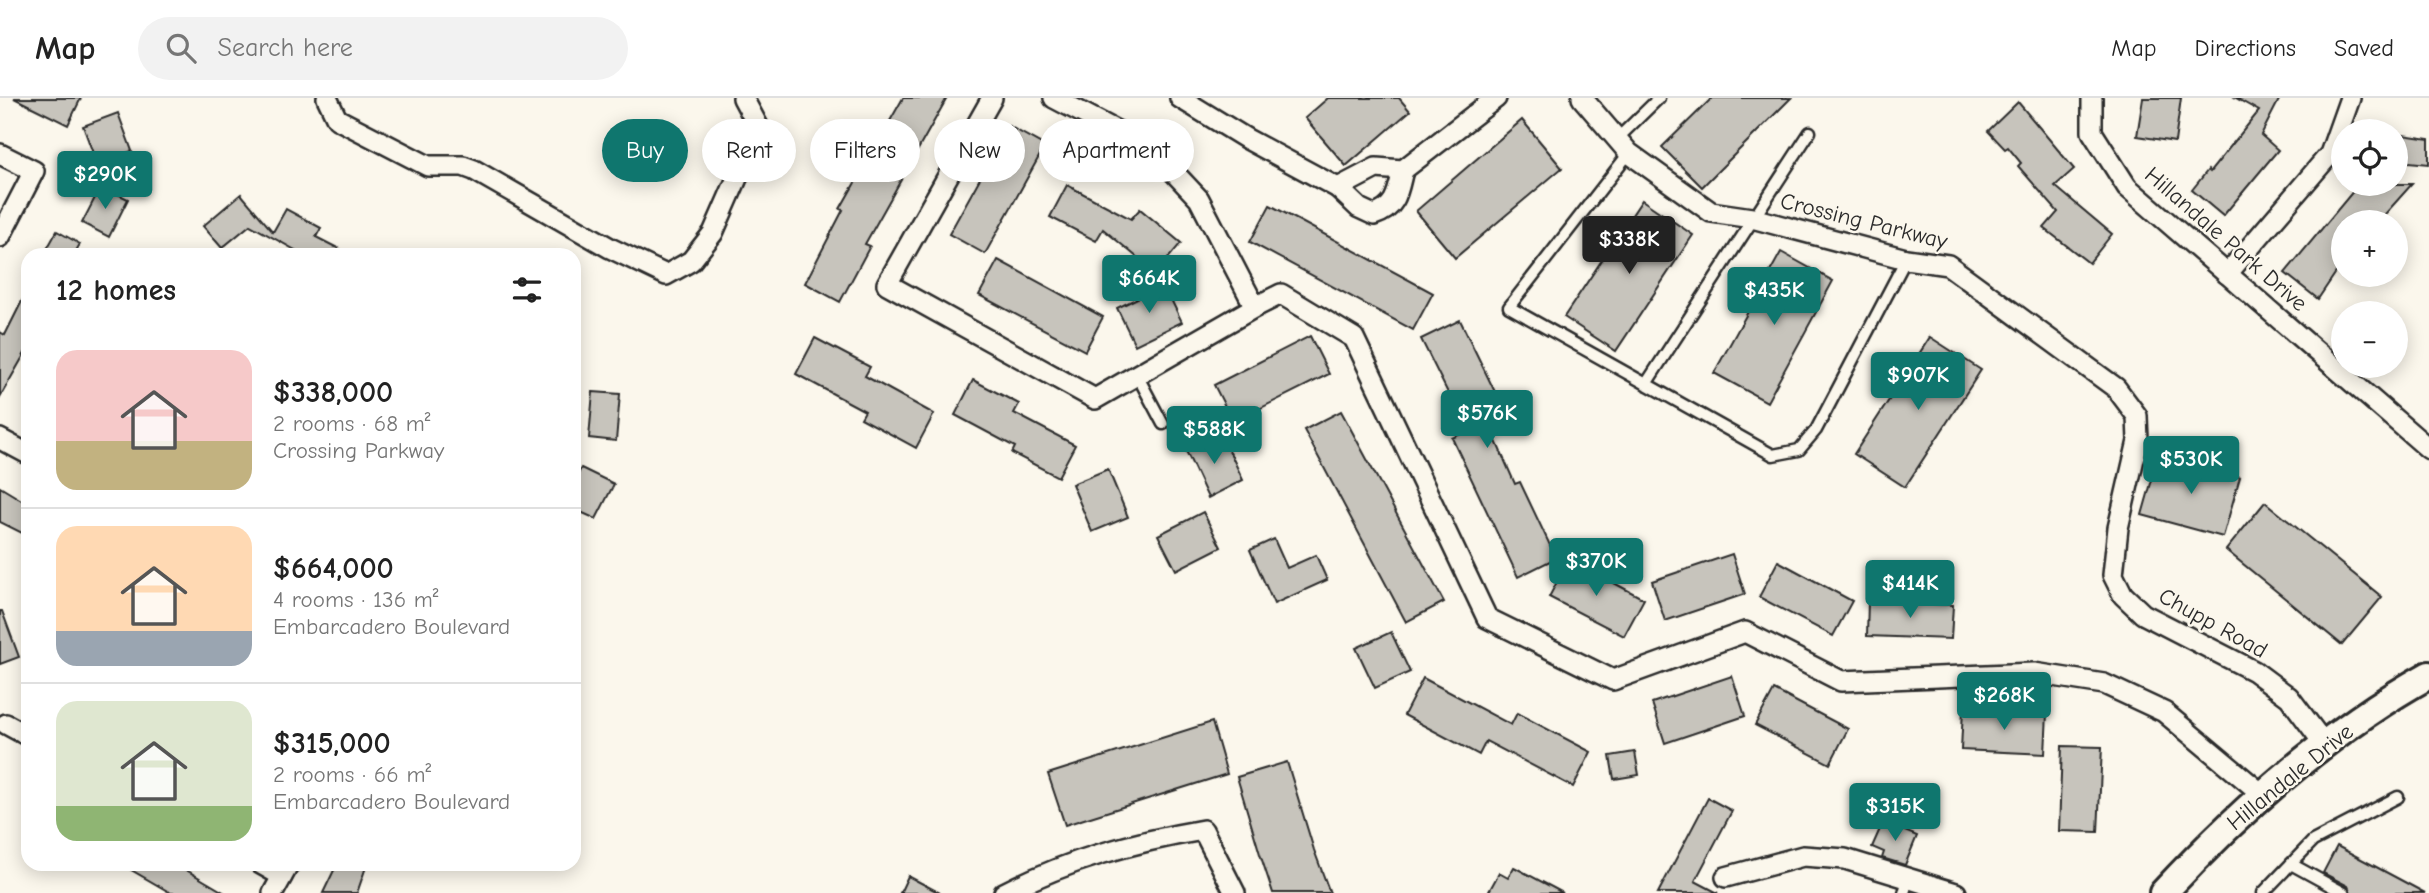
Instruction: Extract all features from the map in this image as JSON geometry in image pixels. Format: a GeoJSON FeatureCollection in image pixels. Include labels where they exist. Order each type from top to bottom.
{"type":"FeatureCollection","features":[{"type":"Feature","properties":{"kind":"main road","name":"Hillandale Drive"},"geometry":{"type":"LineString","coordinates":[[2163,893],[2262,794],[2325,746],[2429,675]]}},
{"type":"Feature","properties":{"kind":"street"},"geometry":{"type":"LineString","coordinates":[[327,98],[337,119],[428,166],[463,166],[474,170],[610,248],[666,275],[691,261],[713,233],[759,128],[743,98]]}},
{"type":"Feature","properties":{"kind":"street"},"geometry":{"type":"LineString","coordinates":[[992,98],[887,284],[1095,399],[1281,294],[1354,338],[1487,618],[1613,680],[1745,632],[1842,681],[2034,673],[2104,684],[2164,712],[2262,794]]}},
{"type":"Feature","properties":{"kind":"street"},"geometry":{"type":"LineString","coordinates":[[1054,98],[1153,150],[1199,199],[1255,307]]}},
{"type":"Feature","properties":{"kind":"street"},"geometry":{"type":"LineString","coordinates":[[1181,98],[1247,139],[1338,188],[1359,208],[1374,215],[1385,211],[1395,201],[1403,170],[1496,98]]}},
{"type":"Feature","properties":{"kind":"street","name":"Crossing Parkway"},"geometry":{"type":"LineString","coordinates":[[1583,98],[1623,146],[1711,212],[1752,218],[1906,259],[1948,265],[2116,388],[2137,416],[2138,441],[2118,528]]}},
{"type":"Feature","properties":{"kind":"street","name":"Hillandale Park Drive"},"geometry":{"type":"LineString","coordinates":[[2092,98],[2092,132],[2127,187],[2429,449]]}},
{"type":"Feature","properties":{"kind":"street"},"geometry":{"type":"LineString","coordinates":[[2227,274],[2330,154],[2350,98]]}},
{"type":"Feature","properties":{"kind":"street"},"geometry":{"type":"LineString","coordinates":[[0,154],[34,171],[0,237]]}},
{"type":"Feature","properties":{"kind":"street"},"geometry":{"type":"LineString","coordinates":[[1338,188],[1376,167],[1403,170]]}},
{"type":"Feature","properties":{"kind":"street"},"geometry":{"type":"LineString","coordinates":[[0,439],[21,450]]}},
{"type":"Feature","properties":{"kind":"street","name":"Chupp Road"},"geometry":{"type":"LineString","coordinates":[[2118,528],[2113,575],[2123,595],[2143,614],[2254,671],[2289,698],[2325,746]]}},
{"type":"Feature","properties":{"kind":"street"},"geometry":{"type":"LineString","coordinates":[[6,724],[21,732]]}},
{"type":"Feature","properties":{"kind":"street"},"geometry":{"type":"LineString","coordinates":[[1004,893],[1047,871],[1131,843],[1203,830],[1235,893]]}},
{"type":"Feature","properties":{"kind":"street"},"geometry":{"type":"LineString","coordinates":[[1726,877],[1803,856],[1845,859],[1906,886],[1956,893]]}},
{"type":"Feature","properties":{"kind":"lane"},"geometry":{"type":"LineString","coordinates":[[1659,98],[1509,307],[1773,455],[1799,450],[1816,430],[1906,259]]}},
{"type":"Feature","properties":{"kind":"lane"},"geometry":{"type":"LineString","coordinates":[[1646,384],[1810,132]]}},
{"type":"Feature","properties":{"kind":"lane"},"geometry":{"type":"LineString","coordinates":[[1137,375],[1163,424]]}},
{"type":"Feature","properties":{"kind":"lane"},"geometry":{"type":"LineString","coordinates":[[2263,893],[2313,841],[2398,797]]}},
{"type":"Feature","properties":{"kind":"lane"},"geometry":{"type":"LineString","coordinates":[[2291,864],[2344,893]]}},
{"type":"Feature","properties":{"kind":"building"},"geometry":{"type":"Polygon","coordinates":[[[14,98],[81,98],[68,125],[14,98]]]}},
{"type":"Feature","properties":{"kind":"building"},"geometry":{"type":"Polygon","coordinates":[[[903,98],[947,98],[920,146],[920,119],[891,119],[903,98]]]}},
{"type":"Feature","properties":{"kind":"building"},"geometry":{"type":"Polygon","coordinates":[[[1328,98],[1399,98],[1410,111],[1346,166],[1305,118],[1328,98]]]}},
{"type":"Feature","properties":{"kind":"building"},"geometry":{"type":"Polygon","coordinates":[[[1712,98],[1791,98],[1702,187],[1662,147],[1712,98]]]}},
{"type":"Feature","properties":{"kind":"building"},"geometry":{"type":"Polygon","coordinates":[[[2143,98],[2181,98],[2175,142],[2137,136],[2143,98]]]}},
{"type":"Feature","properties":{"kind":"building"},"geometry":{"type":"Polygon","coordinates":[[[2236,98],[2280,98],[2261,135],[2278,150],[2223,216],[2192,190],[2259,111],[2236,98]]]}},
{"type":"Feature","properties":{"kind":"building"},"geometry":{"type":"Polygon","coordinates":[[[2018,102],[2074,169],[2055,186],[2112,234],[2089,263],[2044,228],[2058,212],[2018,166],[2021,163],[2008,147],[2005,149],[1988,131],[2018,102]]]}},
{"type":"Feature","properties":{"kind":"building"},"geometry":{"type":"Polygon","coordinates":[[[118,113],[132,151],[97,164],[83,126],[118,113]]]}},
{"type":"Feature","properties":{"kind":"building"},"geometry":{"type":"Polygon","coordinates":[[[1522,120],[1562,168],[1455,258],[1416,211],[1522,120]]]}},
{"type":"Feature","properties":{"kind":"building"},"geometry":{"type":"Polygon","coordinates":[[[1025,135],[1039,143],[1039,157],[1025,182],[1025,135]]]}},
{"type":"Feature","properties":{"kind":"building"},"geometry":{"type":"Polygon","coordinates":[[[2408,136],[2429,139],[2429,164],[2408,162],[2408,136]]]}},
{"type":"Feature","properties":{"kind":"building"},"geometry":{"type":"Polygon","coordinates":[[[855,182],[900,182],[865,244],[870,246],[840,302],[805,283],[843,210],[840,209],[855,182]]]}},
{"type":"Feature","properties":{"kind":"building"},"geometry":{"type":"Polygon","coordinates":[[[978,182],[1025,182],[985,254],[949,234],[978,182]]]}},
{"type":"Feature","properties":{"kind":"building"},"geometry":{"type":"Polygon","coordinates":[[[1067,185],[1131,219],[1140,209],[1181,243],[1156,273],[1103,229],[1096,241],[1050,217],[1067,185]]]}},
{"type":"Feature","properties":{"kind":"building"},"geometry":{"type":"Polygon","coordinates":[[[101,186],[128,199],[109,237],[82,223],[101,186]]]}},
{"type":"Feature","properties":{"kind":"building"},"geometry":{"type":"Polygon","coordinates":[[[241,194],[273,232],[286,209],[321,228],[316,237],[337,248],[292,248],[250,225],[222,248],[203,226],[241,194]]]}},
{"type":"Feature","properties":{"kind":"building"},"geometry":{"type":"Polygon","coordinates":[[[2349,196],[2401,196],[2389,210],[2337,210],[2349,196]]]}},
{"type":"Feature","properties":{"kind":"building"},"geometry":{"type":"Polygon","coordinates":[[[1642,200],[1693,235],[1616,351],[1564,317],[1642,200]]]}},
{"type":"Feature","properties":{"kind":"building"},"geometry":{"type":"Polygon","coordinates":[[[1270,205],[1433,293],[1413,330],[1250,242],[1270,205]]]}},
{"type":"Feature","properties":{"kind":"building"},"geometry":{"type":"Polygon","coordinates":[[[2331,218],[2331,280],[2318,299],[2285,273],[2331,218]]]}},
{"type":"Feature","properties":{"kind":"building"},"geometry":{"type":"Polygon","coordinates":[[[57,231],[80,244],[78,248],[47,248],[57,231]]]}},
{"type":"Feature","properties":{"kind":"building"},"geometry":{"type":"Polygon","coordinates":[[[1781,252],[1833,281],[1767,402],[1714,373],[1781,252]]]}},
{"type":"Feature","properties":{"kind":"building"},"geometry":{"type":"Polygon","coordinates":[[[998,260],[1103,317],[1085,351],[979,295],[998,260]]]}},
{"type":"Feature","properties":{"kind":"building"},"geometry":{"type":"Polygon","coordinates":[[[1164,285],[1182,322],[1135,345],[1117,308],[1164,285]]]}},
{"type":"Feature","properties":{"kind":"building"},"geometry":{"type":"Polygon","coordinates":[[[21,303],[21,360],[0,397],[0,332],[5,335],[21,303]]]}},
{"type":"Feature","properties":{"kind":"building"},"geometry":{"type":"Polygon","coordinates":[[[1460,320],[1497,396],[1480,405],[1515,484],[1520,482],[1556,558],[1518,577],[1452,438],[1467,431],[1421,339],[1460,320]]]}},
{"type":"Feature","properties":{"kind":"building"},"geometry":{"type":"Polygon","coordinates":[[[1310,336],[1329,374],[1233,422],[1214,385],[1310,336]]]}},
{"type":"Feature","properties":{"kind":"building"},"geometry":{"type":"Polygon","coordinates":[[[1930,337],[1981,370],[1905,487],[1854,454],[1930,337]]]}},
{"type":"Feature","properties":{"kind":"building"},"geometry":{"type":"Polygon","coordinates":[[[815,338],[870,367],[865,376],[934,414],[916,448],[861,418],[865,411],[796,374],[815,338]]]}},
{"type":"Feature","properties":{"kind":"building"},"geometry":{"type":"Polygon","coordinates":[[[973,380],[1019,404],[1014,413],[1075,445],[1058,477],[1012,453],[1015,447],[955,415],[973,380]]]}},
{"type":"Feature","properties":{"kind":"building"},"geometry":{"type":"Polygon","coordinates":[[[593,392],[620,394],[616,441],[589,438],[593,392]]]}},
{"type":"Feature","properties":{"kind":"building"},"geometry":{"type":"Polygon","coordinates":[[[1341,411],[1444,602],[1406,622],[1304,430],[1341,411]]]}},
{"type":"Feature","properties":{"kind":"building"},"geometry":{"type":"Polygon","coordinates":[[[1221,433],[1243,480],[1208,498],[1186,451],[1221,433]]]}},
{"type":"Feature","properties":{"kind":"building"},"geometry":{"type":"Polygon","coordinates":[[[2159,455],[2240,477],[2223,537],[2142,515],[2159,455]]]}},
{"type":"Feature","properties":{"kind":"building"},"geometry":{"type":"Polygon","coordinates":[[[581,468],[614,484],[596,519],[581,512],[581,468]]]}},
{"type":"Feature","properties":{"kind":"building"},"geometry":{"type":"Polygon","coordinates":[[[1108,469],[1128,517],[1092,532],[1072,484],[1108,469]]]}},
{"type":"Feature","properties":{"kind":"building"},"geometry":{"type":"Polygon","coordinates":[[[0,487],[21,500],[21,532],[0,522],[0,487]]]}},
{"type":"Feature","properties":{"kind":"building"},"geometry":{"type":"Polygon","coordinates":[[[2265,502],[2382,597],[2342,645],[2226,550],[2265,502]]]}},
{"type":"Feature","properties":{"kind":"building"},"geometry":{"type":"Polygon","coordinates":[[[1203,512],[1221,547],[1176,570],[1158,535],[1203,512]]]}},
{"type":"Feature","properties":{"kind":"building"},"geometry":{"type":"Polygon","coordinates":[[[1274,539],[1287,568],[1316,555],[1327,580],[1274,604],[1250,550],[1274,539]]]}},
{"type":"Feature","properties":{"kind":"building"},"geometry":{"type":"Polygon","coordinates":[[[1732,554],[1745,594],[1665,621],[1652,581],[1732,554]]]}},
{"type":"Feature","properties":{"kind":"building"},"geometry":{"type":"Polygon","coordinates":[[[1569,559],[1644,599],[1624,636],[1549,597],[1569,559]]]}},
{"type":"Feature","properties":{"kind":"building"},"geometry":{"type":"Polygon","coordinates":[[[1778,561],[1852,601],[1833,636],[1759,597],[1778,561]]]}},
{"type":"Feature","properties":{"kind":"building"},"geometry":{"type":"Polygon","coordinates":[[[1868,601],[1953,605],[1951,639],[1867,636],[1868,601]]]}},
{"type":"Feature","properties":{"kind":"building"},"geometry":{"type":"Polygon","coordinates":[[[0,611],[19,657],[0,664],[0,611]]]}},
{"type":"Feature","properties":{"kind":"building"},"geometry":{"type":"Polygon","coordinates":[[[1391,632],[1410,672],[1375,688],[1356,648],[1391,632]]]}},
{"type":"Feature","properties":{"kind":"building"},"geometry":{"type":"Polygon","coordinates":[[[1732,676],[1745,716],[1665,743],[1652,703],[1732,676]]]}},
{"type":"Feature","properties":{"kind":"building"},"geometry":{"type":"Polygon","coordinates":[[[1423,678],[1511,725],[1517,713],[1591,752],[1573,787],[1486,741],[1479,755],[1404,715],[1423,678]]]}},
{"type":"Feature","properties":{"kind":"building"},"geometry":{"type":"Polygon","coordinates":[[[1774,690],[1848,729],[1830,764],[1755,725],[1774,690]]]}},
{"type":"Feature","properties":{"kind":"building"},"geometry":{"type":"Polygon","coordinates":[[[1963,709],[2047,713],[2045,754],[1961,750],[1963,709]]]}},
{"type":"Feature","properties":{"kind":"building"},"geometry":{"type":"Polygon","coordinates":[[[1212,722],[1227,774],[1065,825],[1048,774],[1212,722]]]}},
{"type":"Feature","properties":{"kind":"building"},"geometry":{"type":"Polygon","coordinates":[[[2062,746],[2102,747],[2098,832],[2059,831],[2062,746]]]}},
{"type":"Feature","properties":{"kind":"building"},"geometry":{"type":"Polygon","coordinates":[[[1635,752],[1639,775],[1614,779],[1610,756],[1635,752]]]}},
{"type":"Feature","properties":{"kind":"building"},"geometry":{"type":"Polygon","coordinates":[[[1287,762],[1330,893],[1273,893],[1260,854],[1237,777],[1287,762]]]}},
{"type":"Feature","properties":{"kind":"building"},"geometry":{"type":"Polygon","coordinates":[[[1708,798],[1732,811],[1695,881],[1718,893],[1658,893],[1708,798]]]}},
{"type":"Feature","properties":{"kind":"building"},"geometry":{"type":"Polygon","coordinates":[[[1883,822],[1917,836],[1905,865],[1882,858],[1884,852],[1872,847],[1883,822]]]}},
{"type":"Feature","properties":{"kind":"building"},"geometry":{"type":"Polygon","coordinates":[[[2337,846],[2425,893],[2351,893],[2348,886],[2323,873],[2337,846]]]}},
{"type":"Feature","properties":{"kind":"building"},"geometry":{"type":"Polygon","coordinates":[[[1514,867],[1563,893],[1488,893],[1499,873],[1508,878],[1514,867]]]}},
{"type":"Feature","properties":{"kind":"building"},"geometry":{"type":"Polygon","coordinates":[[[133,871],[188,871],[225,893],[171,893],[133,871]]]}},
{"type":"Feature","properties":{"kind":"building"},"geometry":{"type":"Polygon","coordinates":[[[334,871],[365,871],[357,893],[323,893],[334,871]]]}},
{"type":"Feature","properties":{"kind":"building"},"geometry":{"type":"Polygon","coordinates":[[[908,876],[940,893],[900,893],[908,876]]]}}]}
